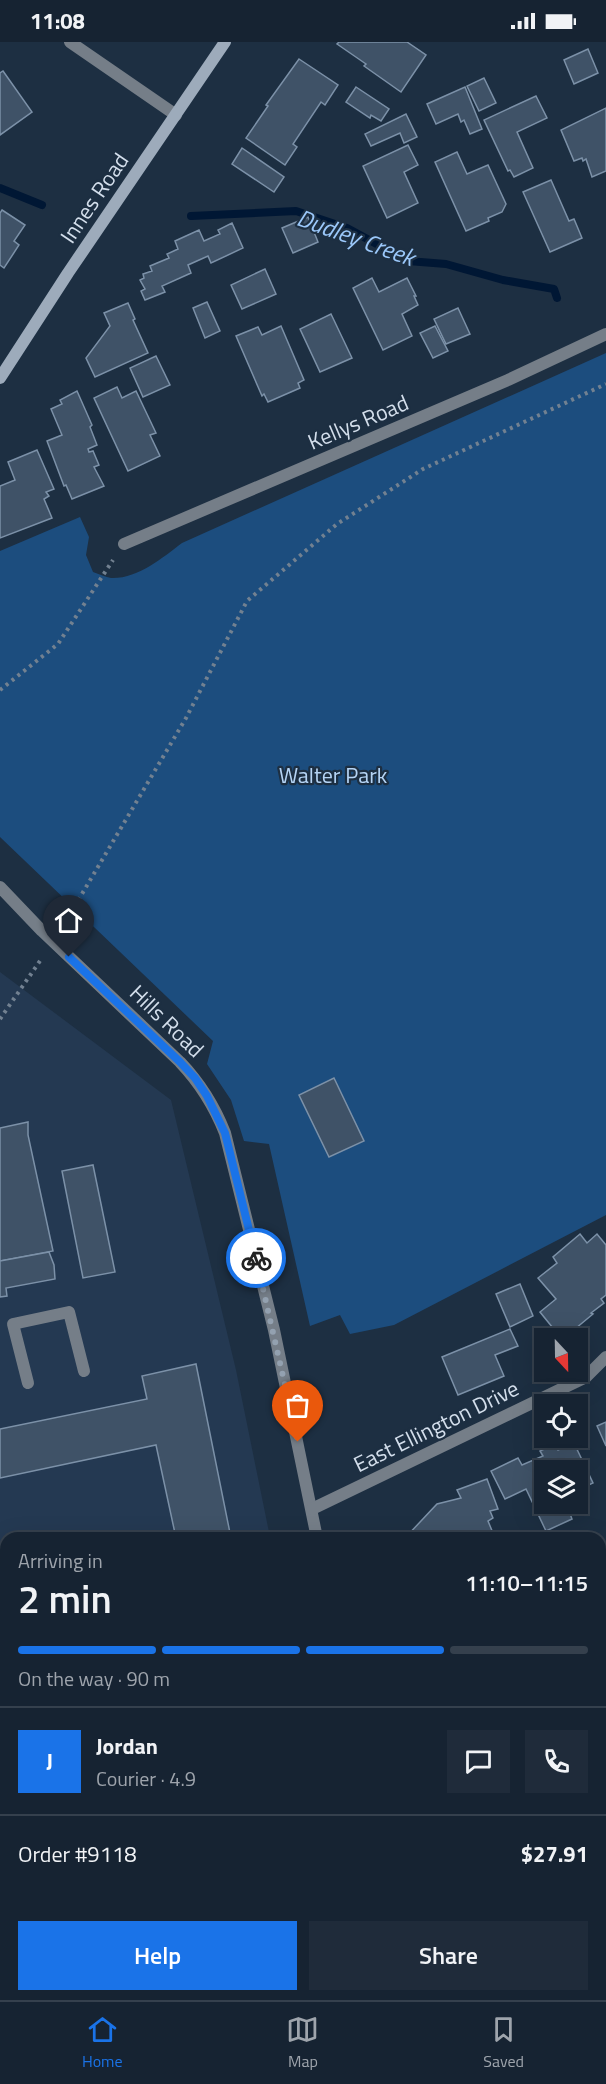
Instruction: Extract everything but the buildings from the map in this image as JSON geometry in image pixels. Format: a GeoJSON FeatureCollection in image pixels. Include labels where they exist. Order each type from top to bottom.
{"type":"FeatureCollection","features":[{"type":"Feature","properties":{"kind":"main road","name":"Innes Road"},"geometry":{"type":"LineString","coordinates":[[0,378],[225,42]]}},
{"type":"Feature","properties":{"kind":"street"},"geometry":{"type":"LineString","coordinates":[[70,42],[176,115]]}},
{"type":"Feature","properties":{"kind":"street","name":"Kellys Road"},"geometry":{"type":"LineString","coordinates":[[124,544],[508,380],[606,334]]}},
{"type":"Feature","properties":{"kind":"street","name":"Hills Road"},"geometry":{"type":"LineString","coordinates":[[0,887],[53,942],[180,1062],[195,1078],[217,1114],[225,1133],[274,1330],[316,1532]]}},
{"type":"Feature","properties":{"kind":"street"},"geometry":{"type":"LineString","coordinates":[[28,1383],[13,1324],[69,1312],[84,1371]]}},
{"type":"Feature","properties":{"kind":"street","name":"East Ellington Drive"},"geometry":{"type":"LineString","coordinates":[[312,1509],[586,1377],[606,1357]]}},
{"type":"Feature","properties":{"kind":"path"},"geometry":{"type":"LineString","coordinates":[[0,1018],[53,942],[186,718],[247,601],[337,524],[423,469],[606,384]]}},
{"type":"Feature","properties":{"kind":"path"},"geometry":{"type":"LineString","coordinates":[[0,690],[58,644],[124,544]]}},
{"type":"Feature","properties":{"kind":"shaded area"},"geometry":{"type":"Polygon","coordinates":[[[0,972],[171,1100],[236,1370],[269,1532],[0,1532],[0,972]]]}},
{"type":"Feature","properties":{"kind":"green space","name":"Walter Park"},"geometry":{"type":"Polygon","coordinates":[[[606,353],[606,1215],[394,1325],[350,1334],[340,1315],[310,1326],[269,1144],[244,1141],[231,1100],[207,1064],[213,1041],[0,837],[0,551],[80,517],[89,537],[86,555],[93,572],[111,578],[131,575],[149,566],[182,543],[606,353]]]}},
{"type":"Feature","properties":{"kind":"waterway","name":"Dudley Creek"},"geometry":{"type":"LineString","coordinates":[[0,188],[42,205]]}},
{"type":"Feature","properties":{"kind":"waterway","name":"Dudley Creek"},"geometry":{"type":"LineString","coordinates":[[191,216],[296,211],[347,228],[408,261],[446,264],[503,280],[554,289],[557,298]]}},
{"type":"Feature","properties":{"kind":"way so far"},"geometry":{"type":"LineString","coordinates":[[256,1258],[298,1442]]}},
{"type":"Feature","properties":{"kind":"route"},"geometry":{"type":"LineString","coordinates":[[69,957],[180,1062],[207,1096],[225,1133],[256,1258]]}}]}
